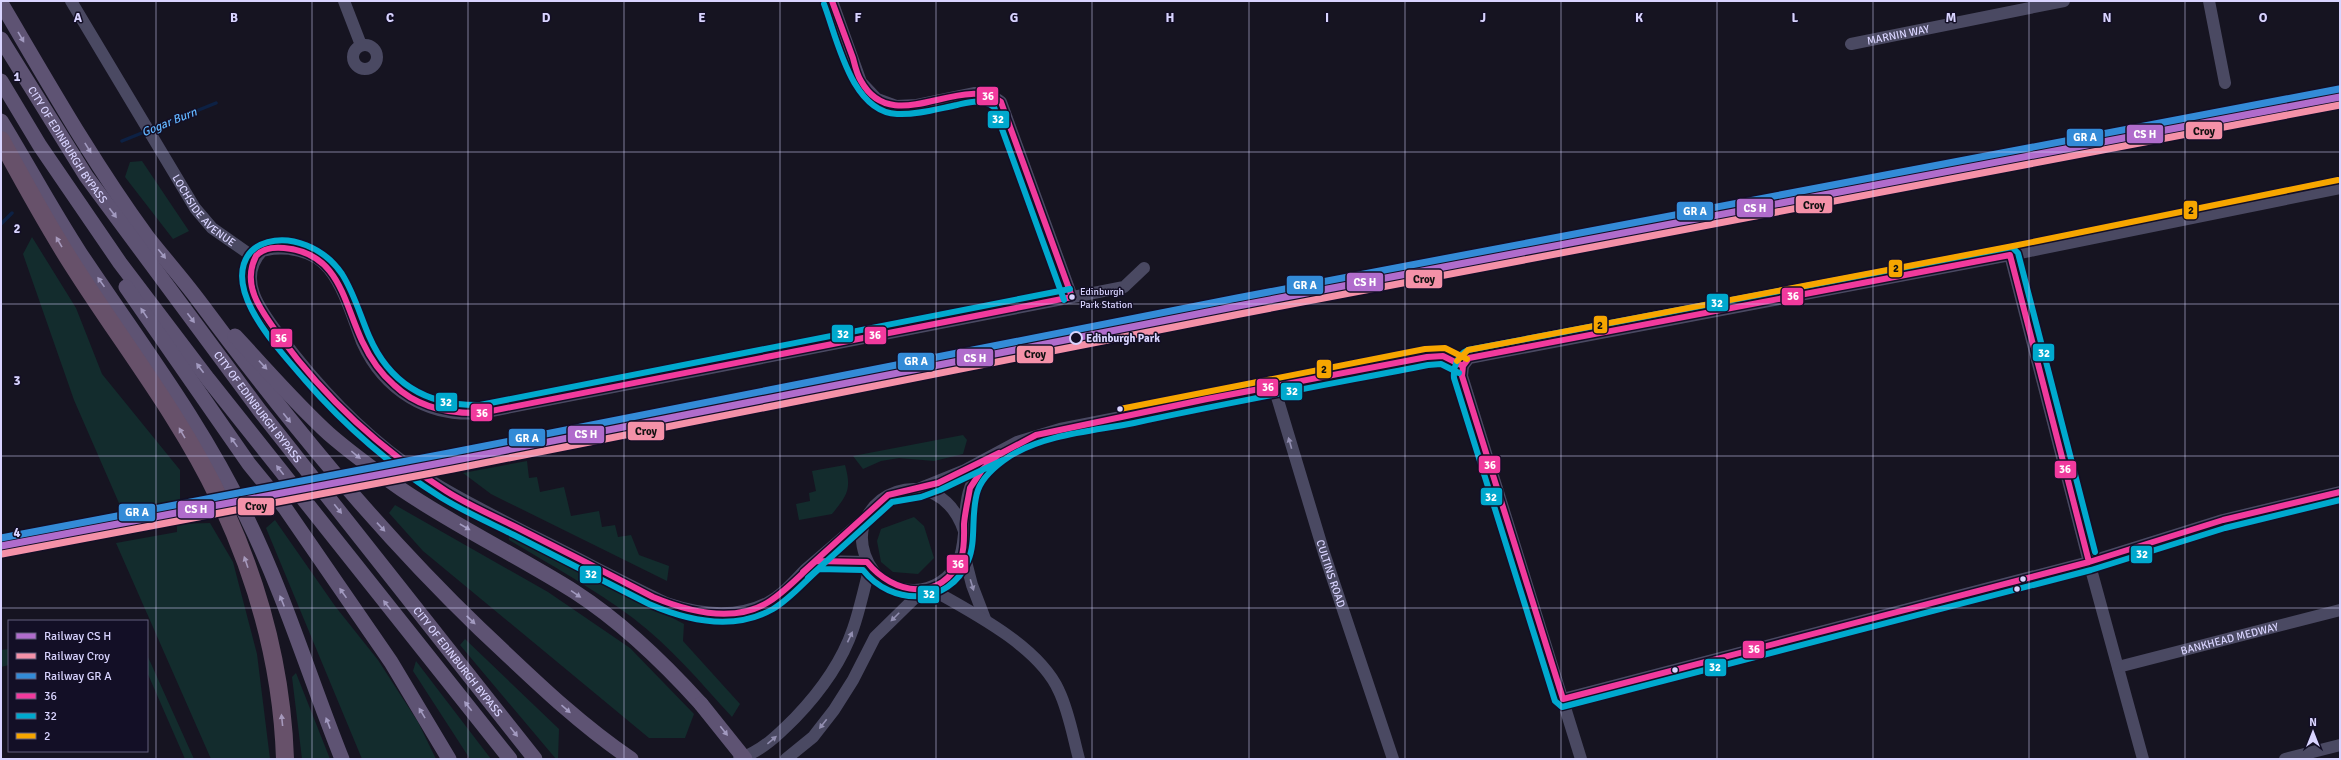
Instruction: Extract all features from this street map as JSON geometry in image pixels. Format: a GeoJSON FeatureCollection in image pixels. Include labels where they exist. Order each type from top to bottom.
{"type":"FeatureCollection","features":[{"type":"Feature","properties":{"kind":"highway"},"geometry":{"type":"LineString","coordinates":[[1,140],[65,252],[156,387],[218,496],[244,558],[263,613],[280,704],[285,759]]}},
{"type":"Feature","properties":{"kind":"main road"},"geometry":{"type":"LineString","coordinates":[[1,3],[98,162],[147,235],[188,286],[295,427],[414,562],[552,698],[586,726],[631,759]]}},
{"type":"Feature","properties":{"kind":"main road","name":"CITY OF EDINBURGH BYPASS"},"geometry":{"type":"LineString","coordinates":[[1,39],[86,176],[203,335],[260,411],[534,757]]}},
{"type":"Feature","properties":{"kind":"main road","name":"CITY OF EDINBURGH BYPASS"},"geometry":{"type":"LineString","coordinates":[[1,81],[40,146],[120,263],[208,379],[510,759]]}},
{"type":"Feature","properties":{"kind":"main road"},"geometry":{"type":"LineString","coordinates":[[1,121],[79,251],[172,387],[223,470],[268,565],[342,759]]}},
{"type":"Feature","properties":{"kind":"main road"},"geometry":{"type":"LineString","coordinates":[[40,146],[112,267],[249,464],[284,508],[391,662],[449,759]]}},
{"type":"Feature","properties":{"kind":"main road"},"geometry":{"type":"LineString","coordinates":[[188,286],[330,434],[403,490],[556,581],[603,612],[629,632],[675,675],[701,704],[745,759]]}},
{"type":"Feature","properties":{"kind":"street","name":"LOCHSIDE AVENUE"},"geometry":{"type":"LineString","coordinates":[[71,1],[204,220],[212,228],[255,258]]}},
{"type":"Feature","properties":{"kind":"street"},"geometry":{"type":"LineString","coordinates":[[344,1],[361,45]]}},
{"type":"Feature","properties":{"kind":"street"},"geometry":{"type":"LineString","coordinates":[[832,1],[861,82],[877,99],[896,106],[917,105],[975,93],[984,93],[993,96],[1001,102],[1072,297]]}},
{"type":"Feature","properties":{"kind":"street","name":"MARNIN WAY"},"geometry":{"type":"LineString","coordinates":[[1851,44],[2064,1]]}},
{"type":"Feature","properties":{"kind":"street"},"geometry":{"type":"LineString","coordinates":[[2209,1],[2225,84]]}},
{"type":"Feature","properties":{"kind":"street"},"geometry":{"type":"LineString","coordinates":[[1581,759],[1462,376],[1463,366],[1469,358],[2010,255],[2340,188]]}},
{"type":"Feature","properties":{"kind":"street"},"geometry":{"type":"LineString","coordinates":[[964,531],[958,515],[948,502],[934,493],[918,489],[902,490],[888,495],[877,504],[869,515],[784,591],[768,603],[746,611],[700,612],[666,603],[448,492],[405,463],[368,433],[290,350],[266,317],[253,294],[251,281],[255,258],[262,251],[283,248],[309,254],[321,261],[330,270],[339,286],[372,360],[394,388],[427,407],[463,415],[489,412],[1124,287],[1144,268]]}},
{"type":"Feature","properties":{"kind":"street"},"geometry":{"type":"LineString","coordinates":[[2010,255],[2143,759]]}},
{"type":"Feature","properties":{"kind":"street"},"geometry":{"type":"LineString","coordinates":[[918,489],[966,470],[1017,442],[1036,435],[1436,356],[1449,358],[1463,366]]}},
{"type":"Feature","properties":{"kind":"street","name":"CULTINS ROAD"},"geometry":{"type":"LineString","coordinates":[[1274,387],[1301,481],[1394,759]]}},
{"type":"Feature","properties":{"kind":"street"},"geometry":{"type":"LineString","coordinates":[[985,619],[972,585],[963,550],[964,531],[973,481],[980,471],[1002,451]]}},
{"type":"Feature","properties":{"kind":"street"},"geometry":{"type":"LineString","coordinates":[[1563,699],[2090,562],[2223,520],[2340,492]]}},
{"type":"Feature","properties":{"kind":"street"},"geometry":{"type":"LineString","coordinates":[[869,515],[862,538],[869,564],[883,580],[899,588],[926,589],[985,619],[1046,670],[1064,702],[1079,759]]}},
{"type":"Feature","properties":{"kind":"street"},"geometry":{"type":"LineString","coordinates":[[795,759],[845,694],[875,637],[926,589],[939,583],[954,570],[963,550]]}},
{"type":"Feature","properties":{"kind":"street"},"geometry":{"type":"LineString","coordinates":[[816,561],[869,564]]}},
{"type":"Feature","properties":{"kind":"street"},"geometry":{"type":"LineString","coordinates":[[739,759],[760,750],[780,734],[808,705],[830,676],[852,631],[869,564]]}},
{"type":"Feature","properties":{"kind":"street","name":"BANKHEAD MEDWAY"},"geometry":{"type":"LineString","coordinates":[[2118,667],[2340,612]]}},
{"type":"Feature","properties":{"kind":"street"},"geometry":{"type":"LineString","coordinates":[[786,759],[813,737]]}},
{"type":"Feature","properties":{"kind":"street"},"geometry":{"type":"LineString","coordinates":[[2285,759],[2340,745]]}},
{"type":"Feature","properties":{"kind":"green space"},"geometry":{"type":"Polygon","coordinates":[[[142,161],[189,231],[173,239],[125,177],[130,162],[142,161]]]}},
{"type":"Feature","properties":{"kind":"green space"},"geometry":{"type":"Polygon","coordinates":[[[32,237],[76,308],[102,374],[180,470],[180,502],[122,510],[74,400],[23,254],[32,237]]]}},
{"type":"Feature","properties":{"kind":"green space"},"geometry":{"type":"Polygon","coordinates":[[[963,435],[967,440],[963,454],[934,461],[899,458],[881,461],[863,469],[853,456],[963,435]]]}},
{"type":"Feature","properties":{"kind":"green space"},"geometry":{"type":"Polygon","coordinates":[[[527,461],[529,478],[537,477],[540,492],[564,487],[571,516],[599,511],[602,527],[615,525],[618,537],[631,535],[639,555],[669,566],[667,581],[491,494],[463,473],[527,461]]]}},
{"type":"Feature","properties":{"kind":"green space"},"geometry":{"type":"Polygon","coordinates":[[[845,465],[848,481],[847,492],[832,514],[799,520],[796,504],[810,501],[809,493],[816,491],[812,471],[845,465]]]}},
{"type":"Feature","properties":{"kind":"green space"},"geometry":{"type":"Polygon","coordinates":[[[395,505],[548,592],[630,648],[694,714],[685,738],[649,738],[423,551],[389,513],[395,505]]]}},
{"type":"Feature","properties":{"kind":"green space"},"geometry":{"type":"Polygon","coordinates":[[[914,517],[924,526],[934,558],[918,574],[893,572],[881,562],[877,541],[881,529],[914,517]]]}},
{"type":"Feature","properties":{"kind":"green space"},"geometry":{"type":"Polygon","coordinates":[[[275,520],[335,606],[378,660],[418,722],[436,759],[362,759],[266,528],[275,520]]]}},
{"type":"Feature","properties":{"kind":"green space"},"geometry":{"type":"Polygon","coordinates":[[[210,523],[233,562],[257,654],[270,759],[211,759],[116,543],[177,532],[177,524],[210,523]]]}},
{"type":"Feature","properties":{"kind":"green space"},"geometry":{"type":"Polygon","coordinates":[[[508,532],[684,624],[683,641],[740,704],[732,717],[685,665],[647,629],[603,597],[509,540],[508,532]]]}},
{"type":"Feature","properties":{"kind":"green space"},"geometry":{"type":"Polygon","coordinates":[[[465,639],[559,729],[558,759],[556,759],[460,645],[465,639]]]}},
{"type":"Feature","properties":{"kind":"green space"},"geometry":{"type":"Polygon","coordinates":[[[8,649],[8,665],[1,667],[1,650],[8,649]]]}},
{"type":"Feature","properties":{"kind":"green space"},"geometry":{"type":"Polygon","coordinates":[[[148,657],[194,759],[185,759],[148,674],[148,657]]]}},
{"type":"Feature","properties":{"kind":"green space"},"geometry":{"type":"Polygon","coordinates":[[[416,661],[491,759],[470,759],[413,671],[416,661]]]}},
{"type":"Feature","properties":{"kind":"green space"},"geometry":{"type":"Polygon","coordinates":[[[296,673],[330,759],[302,759],[292,677],[296,673]]]}},
{"type":"Feature","properties":{"kind":"waterway","name":"Gogar Burn"},"geometry":{"type":"LineString","coordinates":[[122,141],[216,103]]}},
{"type":"Feature","properties":{"kind":"waterway","name":"Gogar Burn"},"geometry":{"type":"LineString","coordinates":[[1,224],[12,213]]}},
{"type":"Feature","properties":{"kind":"transit line","name":"36"},"geometry":{"type":"LineString","coordinates":[[832,1],[858,76],[875,97],[891,105],[909,105],[967,94],[985,95],[1001,102],[1072,297]]}},
{"type":"Feature","properties":{"kind":"transit line","name":"32"},"geometry":{"type":"LineString","coordinates":[[824,4],[848,71],[857,87],[868,101],[881,110],[897,114],[912,114],[976,102],[985,102],[994,107],[1064,300]]}},
{"type":"Feature","properties":{"kind":"transit line"},"geometry":{"type":"LineString","coordinates":[[1,538],[449,453],[1237,298],[2339,89]]}},
{"type":"Feature","properties":{"kind":"transit line"},"geometry":{"type":"LineString","coordinates":[[1,546],[451,461],[1238,306],[2340,97]]}},
{"type":"Feature","properties":{"kind":"transit line","name":"2"},"geometry":{"type":"LineString","coordinates":[[1457,361],[1468,350],[2008,247],[2338,180]]}},
{"type":"Feature","properties":{"kind":"transit line","name":"32"},"geometry":{"type":"LineString","coordinates":[[1070,289],[480,405],[444,402],[428,397],[400,380],[388,368],[378,353],[369,336],[357,304],[342,274],[326,256],[306,245],[286,240],[268,242],[253,250],[244,264],[243,284],[252,310],[269,337],[320,397],[369,444],[423,486],[460,508],[649,604],[679,615],[711,621],[727,622],[743,620],[758,616],[773,609],[791,595],[819,569],[863,570],[875,582],[889,590],[904,595],[919,596],[934,594],[948,587],[959,576],[971,553],[974,508],[978,490],[983,480],[1010,456],[1039,443],[1070,434],[1134,423],[1244,400],[1428,365],[1441,364],[1459,373]]}},
{"type":"Feature","properties":{"kind":"transit line","name":"32"},"geometry":{"type":"LineString","coordinates":[[2095,552],[2018,253],[2012,247],[1468,350],[1464,352],[1456,362],[1454,378],[1555,701],[1562,707],[2091,570],[2225,528],[2340,500]]}},
{"type":"Feature","properties":{"kind":"transit line","name":"36"},"geometry":{"type":"LineString","coordinates":[[1072,297],[481,413],[469,413],[446,411],[424,404],[403,393],[384,375],[365,347],[336,281],[328,269],[317,259],[302,252],[284,248],[265,250],[256,256],[252,267],[251,279],[252,289],[261,310],[316,382],[356,422],[400,459],[463,501],[653,597],[682,607],[712,613],[727,614],[756,608],[770,601],[782,592],[816,561],[867,562],[890,582],[903,587],[917,589],[930,588],[942,582],[953,572],[961,558],[964,541],[964,520],[970,488],[982,470],[998,455],[1036,435],[1207,399],[1427,357],[1443,356],[1463,366]]}},
{"type":"Feature","properties":{"kind":"transit line","name":"36"},"geometry":{"type":"LineString","coordinates":[[2010,255],[2089,562],[1563,699],[1462,376],[1463,366],[1469,358],[2010,255]]}},
{"type":"Feature","properties":{"kind":"transit line","name":"2"},"geometry":{"type":"LineString","coordinates":[[1120,409],[1425,349],[1445,348],[1467,359]]}},
{"type":"Feature","properties":{"kind":"transit line","name":"36"},"geometry":{"type":"LineString","coordinates":[[803,572],[888,495],[938,483],[999,453]]}},
{"type":"Feature","properties":{"kind":"transit line","name":"32"},"geometry":{"type":"LineString","coordinates":[[808,578],[892,502],[921,497],[940,490],[1003,460]]}},
{"type":"Feature","properties":{"kind":"transit line","name":"36"},"geometry":{"type":"LineString","coordinates":[[2089,562],[2223,520],[2340,492]]}},
{"type":"Feature","properties":{"kind":"rail line","name":"Croy"},"geometry":{"type":"LineString","coordinates":[[2,554],[453,469],[1240,314],[2340,105]]}},
{"type":"Feature","properties":{"kind":"place","name":"Edinburgh Park Station"},"geometry":{"type":"Point","coordinates":[1072,297]}},
{"type":"Feature","properties":{"kind":"place","name":"Edinburgh Park"},"geometry":{"type":"Point","coordinates":[1076,338]}}]}
